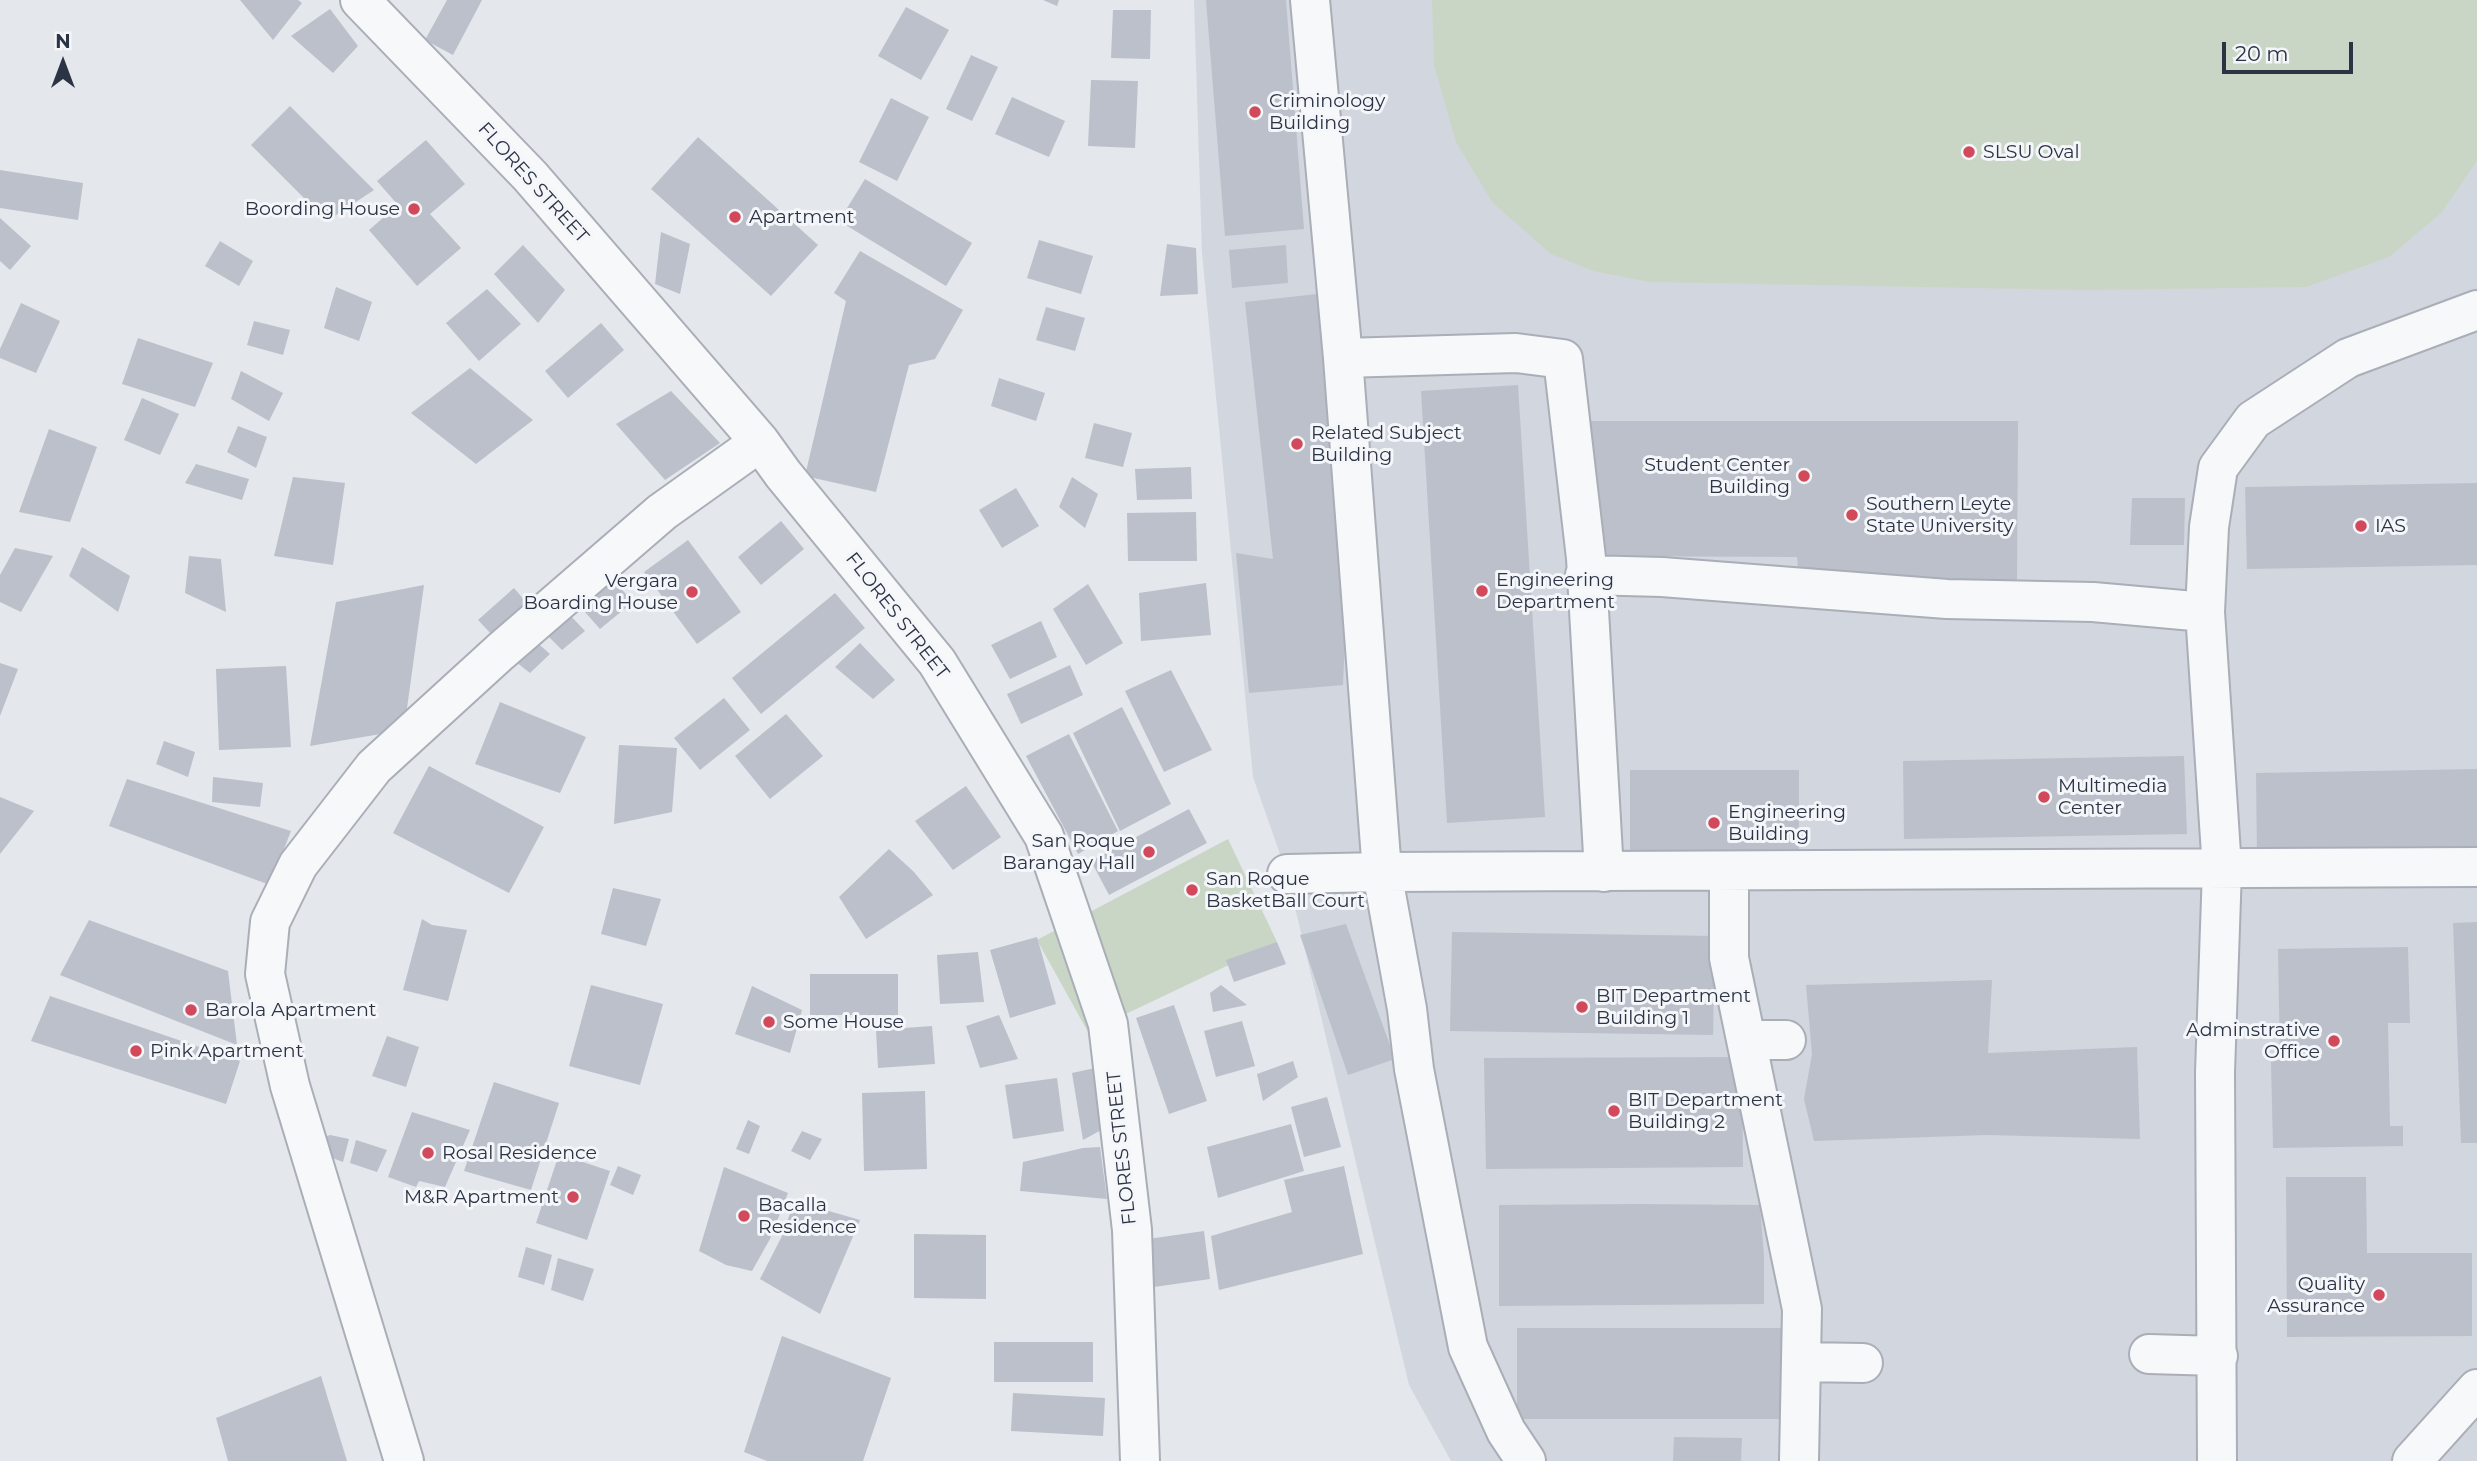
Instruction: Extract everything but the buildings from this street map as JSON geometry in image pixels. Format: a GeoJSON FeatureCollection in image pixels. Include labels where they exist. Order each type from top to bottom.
{"type":"FeatureCollection","features":[{"type":"Feature","properties":{"kind":"street","name":"FLORES STREET"},"geometry":{"type":"LineString","coordinates":[[360,0],[530,176],[760,442],[783,474],[937,662],[1044,836],[1108,1024],[1132,1230],[1140,1461]]}},
{"type":"Feature","properties":{"kind":"street"},"geometry":{"type":"LineString","coordinates":[[1310,0],[1343,358],[1382,872],[1407,1009],[1417,1083],[1468,1347],[1506,1431],[1526,1461]]}},
{"type":"Feature","properties":{"kind":"street"},"geometry":{"type":"LineString","coordinates":[[2217,1461],[2216,1072],[2222,869],[2205,612],[2209,527],[2218,468],[2253,420],[2348,358],[2477,310]]}},
{"type":"Feature","properties":{"kind":"street"},"geometry":{"type":"LineString","coordinates":[[1343,358],[1516,353],[1563,359],[1586,558],[1604,872]]}},
{"type":"Feature","properties":{"kind":"street"},"geometry":{"type":"LineString","coordinates":[[404,1461],[290,1086],[265,974],[270,922],[298,865],[374,767],[500,652],[662,512],[760,442]]}},
{"type":"Feature","properties":{"kind":"street"},"geometry":{"type":"LineString","coordinates":[[1586,575],[1947,599],[2093,602],[2205,612]]}},
{"type":"Feature","properties":{"kind":"street"},"geometry":{"type":"LineString","coordinates":[[1287,874],[2477,867]]}},
{"type":"Feature","properties":{"kind":"street"},"geometry":{"type":"LineString","coordinates":[[1729,872],[1729,958],[1802,1309],[1799,1461]]}},
{"type":"Feature","properties":{"kind":"street"},"geometry":{"type":"LineString","coordinates":[[1748,1040],[1786,1040]]}},
{"type":"Feature","properties":{"kind":"street"},"geometry":{"type":"LineString","coordinates":[[2149,1354],[2218,1356]]}},
{"type":"Feature","properties":{"kind":"street"},"geometry":{"type":"LineString","coordinates":[[1801,1362],[1863,1363]]}},
{"type":"Feature","properties":{"kind":"street"},"geometry":{"type":"LineString","coordinates":[[2412,1461],[2477,1389]]}},
{"type":"Feature","properties":{"kind":"shaded area","name":"Southern Leyte State University"},"geometry":{"type":"Polygon","coordinates":[[[1194,0],[2477,0],[2477,1461],[1451,1461],[1409,1385],[1287,874],[1253,777],[1202,253],[1194,0]]]}},
{"type":"Feature","properties":{"kind":"green space","name":"SLSU Oval"},"geometry":{"type":"Polygon","coordinates":[[[1432,0],[2477,0],[2477,161],[2441,213],[2389,257],[2306,287],[2085,290],[1650,282],[1593,271],[1551,254],[1492,202],[1456,142],[1434,65],[1432,0]]]}},
{"type":"Feature","properties":{"kind":"green space","name":"San Roque BasketBall Court"},"geometry":{"type":"Polygon","coordinates":[[[1228,839],[1277,942],[1088,1032],[1037,940],[1228,839]]]}},
{"type":"Feature","properties":{"kind":"place","name":"Criminology Building"},"geometry":{"type":"Point","coordinates":[1255,112]}},
{"type":"Feature","properties":{"kind":"place","name":"SLSU Oval"},"geometry":{"type":"Point","coordinates":[1969,152]}},
{"type":"Feature","properties":{"kind":"place","name":"Boording House"},"geometry":{"type":"Point","coordinates":[414,209]}},
{"type":"Feature","properties":{"kind":"place","name":"Apartment"},"geometry":{"type":"Point","coordinates":[735,217]}},
{"type":"Feature","properties":{"kind":"place","name":"Related Subject Building"},"geometry":{"type":"Point","coordinates":[1297,444]}},
{"type":"Feature","properties":{"kind":"place","name":"Student Center Building"},"geometry":{"type":"Point","coordinates":[1804,476]}},
{"type":"Feature","properties":{"kind":"place","name":"Southern Leyte State University"},"geometry":{"type":"Point","coordinates":[1852,515]}},
{"type":"Feature","properties":{"kind":"place","name":"IAS"},"geometry":{"type":"Point","coordinates":[2361,526]}},
{"type":"Feature","properties":{"kind":"place","name":"Engineering Department"},"geometry":{"type":"Point","coordinates":[1482,591]}},
{"type":"Feature","properties":{"kind":"place","name":"Vergara Boarding House"},"geometry":{"type":"Point","coordinates":[692,592]}},
{"type":"Feature","properties":{"kind":"place","name":"Multimedia Center"},"geometry":{"type":"Point","coordinates":[2044,797]}},
{"type":"Feature","properties":{"kind":"place","name":"Engineering Building"},"geometry":{"type":"Point","coordinates":[1714,823]}},
{"type":"Feature","properties":{"kind":"place","name":"San Roque Barangay Hall"},"geometry":{"type":"Point","coordinates":[1149,852]}},
{"type":"Feature","properties":{"kind":"place","name":"San Roque BasketBall Court"},"geometry":{"type":"Point","coordinates":[1192,890]}},
{"type":"Feature","properties":{"kind":"place","name":"BIT Department Building 1"},"geometry":{"type":"Point","coordinates":[1582,1007]}},
{"type":"Feature","properties":{"kind":"place","name":"Barola Apartment"},"geometry":{"type":"Point","coordinates":[191,1010]}},
{"type":"Feature","properties":{"kind":"place","name":"Some House"},"geometry":{"type":"Point","coordinates":[769,1022]}},
{"type":"Feature","properties":{"kind":"place","name":"Adminstrative Office"},"geometry":{"type":"Point","coordinates":[2334,1041]}},
{"type":"Feature","properties":{"kind":"place","name":"Pink Apartment"},"geometry":{"type":"Point","coordinates":[136,1051]}},
{"type":"Feature","properties":{"kind":"place","name":"BIT Department Building 2"},"geometry":{"type":"Point","coordinates":[1614,1111]}},
{"type":"Feature","properties":{"kind":"place","name":"Rosal Residence"},"geometry":{"type":"Point","coordinates":[428,1153]}},
{"type":"Feature","properties":{"kind":"place","name":"M&R Apartment"},"geometry":{"type":"Point","coordinates":[573,1197]}},
{"type":"Feature","properties":{"kind":"place","name":"Bacalla Residence"},"geometry":{"type":"Point","coordinates":[744,1216]}},
{"type":"Feature","properties":{"kind":"place","name":"Quality Assurance"},"geometry":{"type":"Point","coordinates":[2379,1295]}}]}
